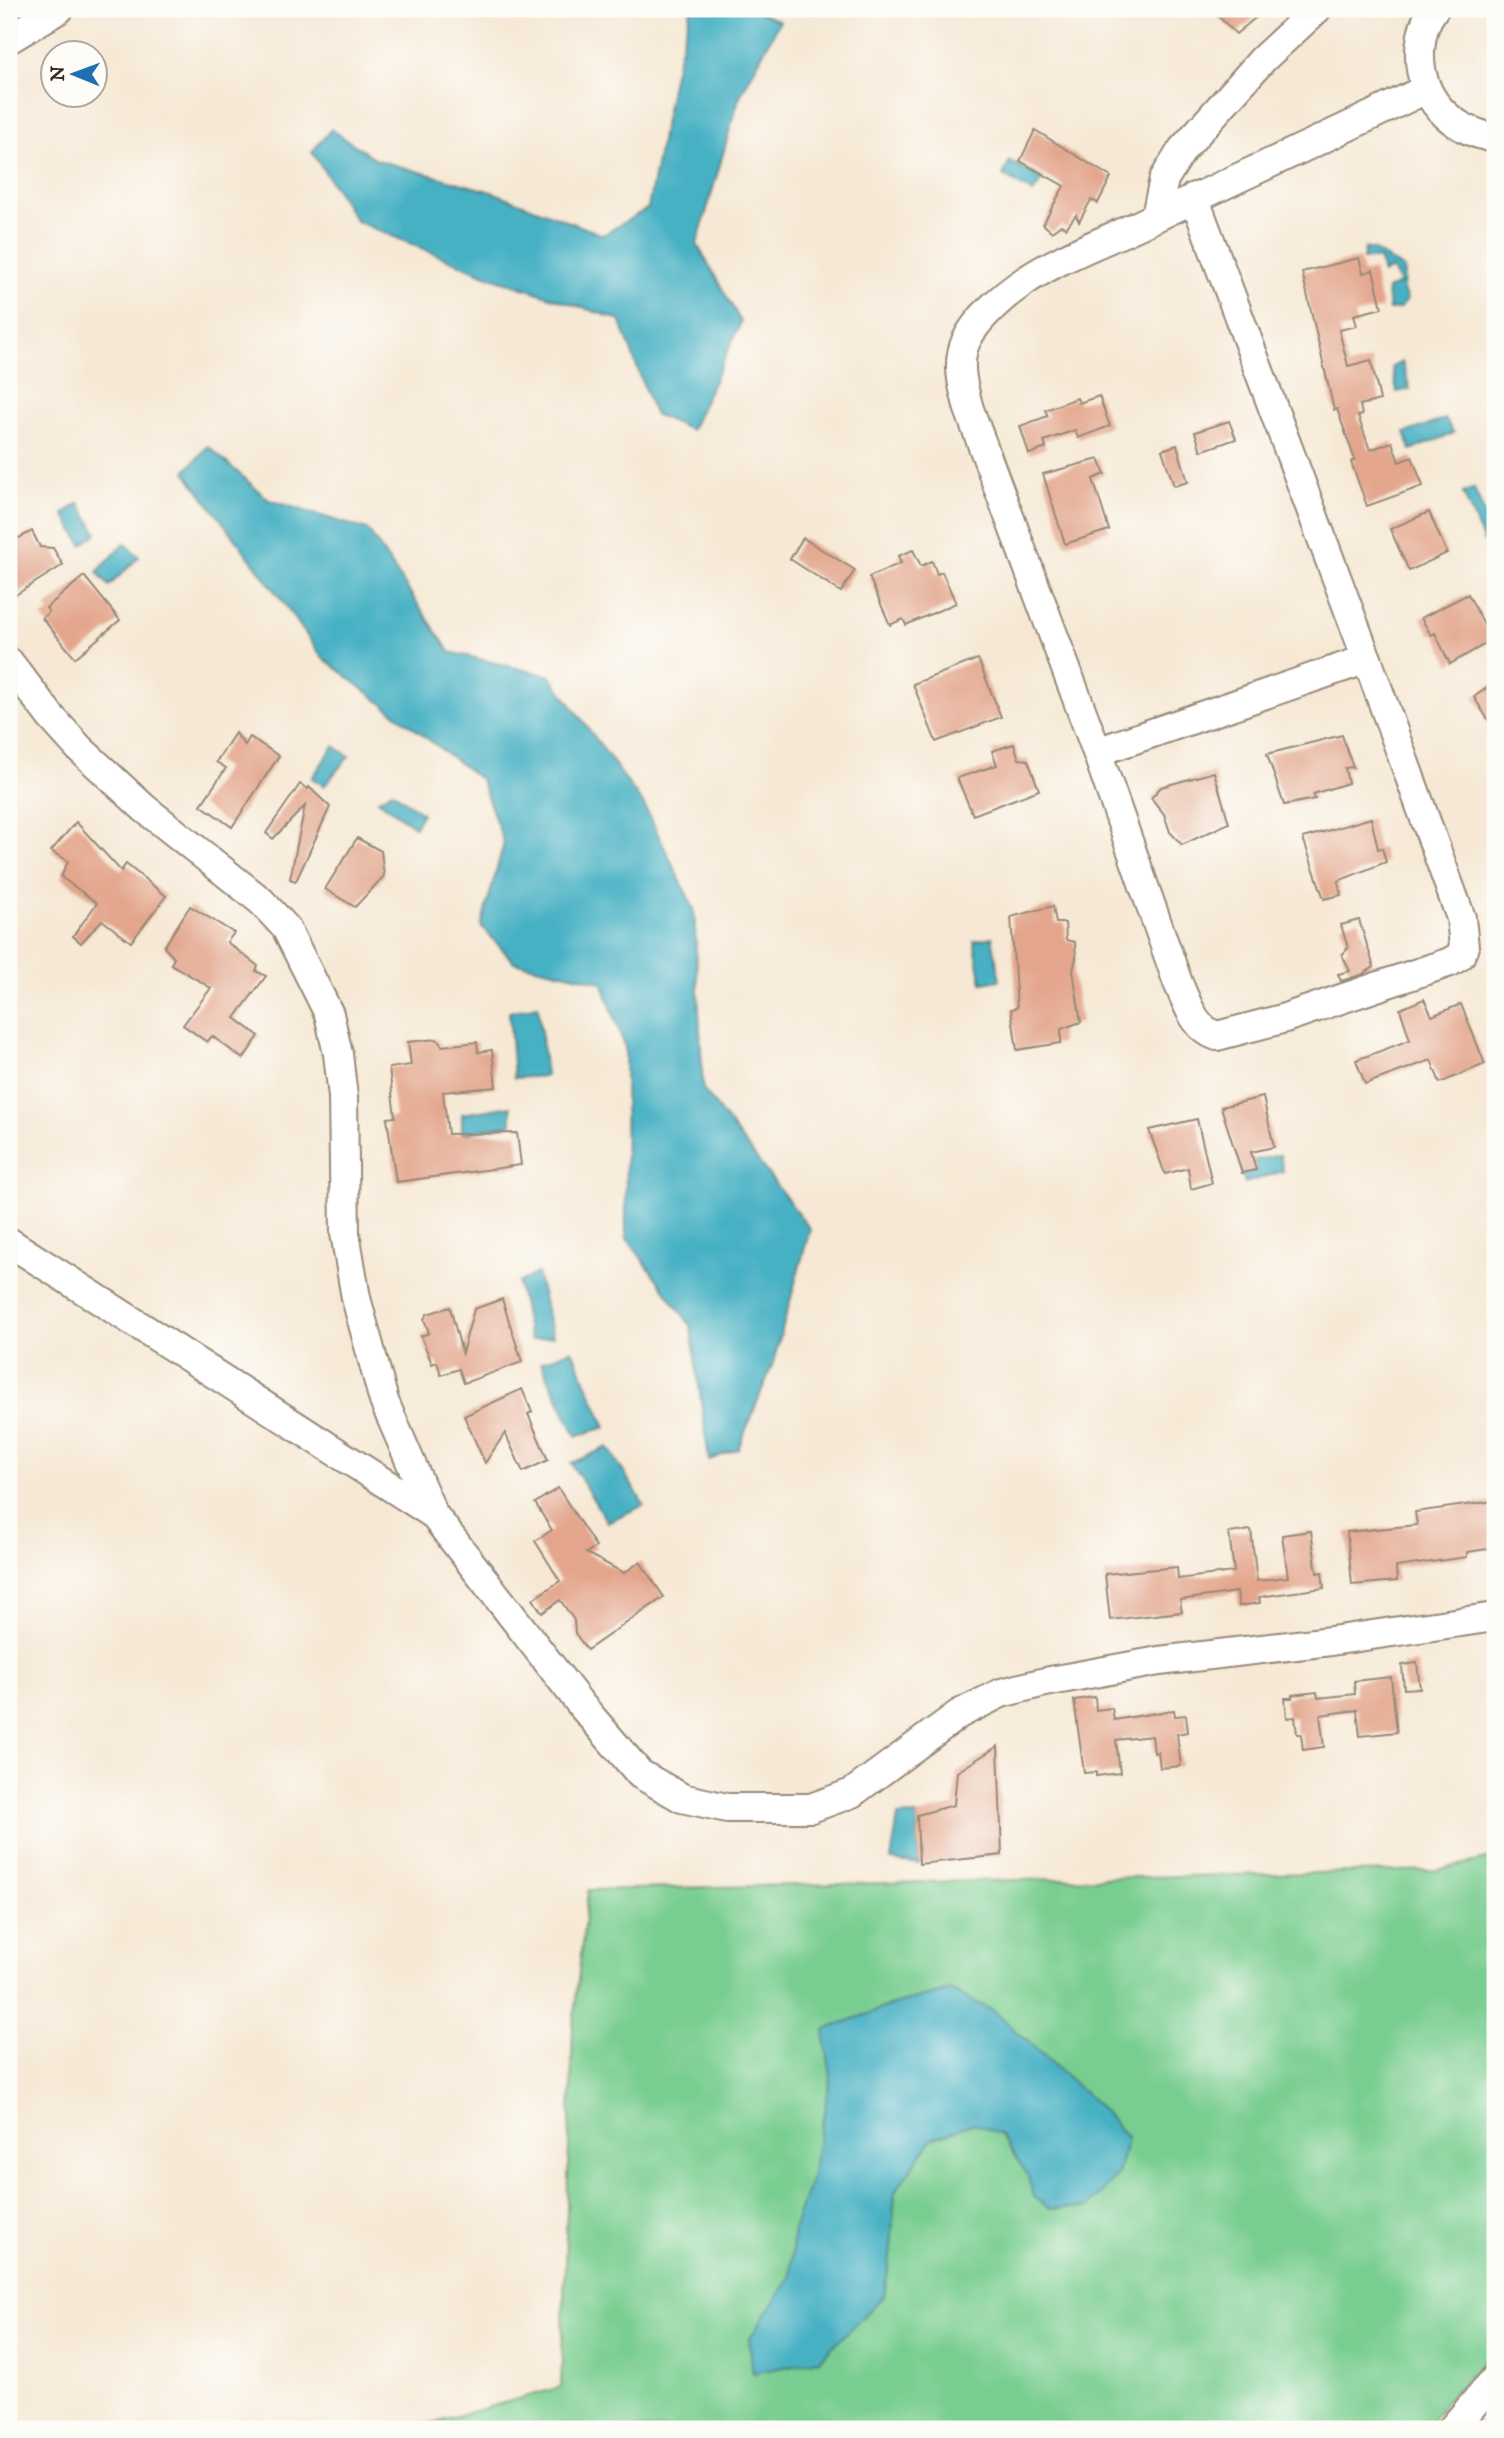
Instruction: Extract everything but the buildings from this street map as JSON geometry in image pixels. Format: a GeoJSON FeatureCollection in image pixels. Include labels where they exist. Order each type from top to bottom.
{"type":"FeatureCollection","features":[{"type":"Feature","properties":{"kind":"street"},"geometry":{"type":"LineString","coordinates":[[9,39],[59,9]]}},
{"type":"Feature","properties":{"kind":"street"},"geometry":{"type":"LineString","coordinates":[[1156,216],[1164,179],[1182,149],[1263,59],[1317,9]]}},
{"type":"Feature","properties":{"kind":"street"},"geometry":{"type":"LineString","coordinates":[[1434,9],[1421,37],[1419,64],[1426,89],[1438,109],[1455,124],[1476,134],[1495,138]]}},
{"type":"Feature","properties":{"kind":"street"},"geometry":{"type":"LineString","coordinates":[[1194,197],[1461,918],[1464,947],[1460,956],[1450,962],[1282,1019],[1217,1036],[1202,1029],[1178,983],[1097,752],[969,408],[961,380],[962,357],[966,342],[978,324],[1022,283],[1053,264],[1194,197],[1315,143],[1426,89]]}},
{"type":"Feature","properties":{"kind":"street"},"geometry":{"type":"LineString","coordinates":[[1097,752],[1367,659]]}},
{"type":"Feature","properties":{"kind":"street"},"geometry":{"type":"LineString","coordinates":[[9,662],[51,717],[79,748],[144,808],[269,910],[286,928],[329,1014],[338,1054],[343,1097],[345,1233],[356,1298],[384,1401],[433,1514],[582,1706],[640,1774],[682,1798],[727,1808],[811,1808],[852,1793],[959,1714],[1001,1693],[1159,1661],[1331,1641],[1495,1617]]}},
{"type":"Feature","properties":{"kind":"street"},"geometry":{"type":"LineString","coordinates":[[9,1242],[433,1514]]}},
{"type":"Feature","properties":{"kind":"street"},"geometry":{"type":"LineString","coordinates":[[1452,2429],[1495,2379]]}},
{"type":"Feature","properties":{"kind":"green space"},"geometry":{"type":"Polygon","coordinates":[[[1495,1857],[1495,2350],[1446,2400],[1426,2429],[410,2429],[561,2387],[573,2026],[588,1890],[1438,1870],[1495,1857]]]}},
{"type":"Feature","properties":{"kind":"water"},"geometry":{"type":"Polygon","coordinates":[[[691,9],[751,9],[780,21],[739,98],[697,244],[741,322],[691,430],[654,414],[620,320],[488,276],[356,221],[312,152],[331,129],[377,160],[492,192],[603,235],[648,208],[674,73],[691,9]]]}},
{"type":"Feature","properties":{"kind":"water"},"geometry":{"type":"Polygon","coordinates":[[[1010,161],[1043,179],[1033,193],[1003,175],[1010,161]]]}},
{"type":"Feature","properties":{"kind":"water"},"geometry":{"type":"Polygon","coordinates":[[[1365,248],[1404,269],[1403,290],[1407,299],[1400,308],[1389,310],[1387,289],[1400,284],[1392,269],[1383,273],[1379,259],[1363,259],[1365,248]]]}},
{"type":"Feature","properties":{"kind":"water"},"geometry":{"type":"Polygon","coordinates":[[[1402,362],[1410,389],[1397,392],[1392,367],[1402,362]]]}},
{"type":"Feature","properties":{"kind":"water"},"geometry":{"type":"Polygon","coordinates":[[[1445,419],[1454,433],[1411,450],[1405,433],[1445,419]]]}},
{"type":"Feature","properties":{"kind":"water"},"geometry":{"type":"Polygon","coordinates":[[[208,446],[269,500],[368,530],[450,652],[550,676],[644,805],[694,909],[703,1089],[810,1229],[772,1366],[738,1449],[709,1460],[691,1326],[626,1237],[625,1047],[602,982],[514,962],[481,926],[504,843],[481,780],[322,657],[185,472],[208,446]]]}},
{"type":"Feature","properties":{"kind":"water"},"geometry":{"type":"Polygon","coordinates":[[[1474,488],[1495,540],[1484,542],[1463,493],[1474,488]]]}},
{"type":"Feature","properties":{"kind":"water"},"geometry":{"type":"Polygon","coordinates":[[[79,503],[97,533],[82,545],[64,514],[79,503]]]}},
{"type":"Feature","properties":{"kind":"water"},"geometry":{"type":"Polygon","coordinates":[[[125,543],[139,557],[109,586],[97,572],[125,543]]]}},
{"type":"Feature","properties":{"kind":"water"},"geometry":{"type":"Polygon","coordinates":[[[334,746],[349,756],[324,786],[312,778],[334,746]]]}},
{"type":"Feature","properties":{"kind":"water"},"geometry":{"type":"Polygon","coordinates":[[[392,791],[422,813],[415,827],[378,800],[392,791]]]}},
{"type":"Feature","properties":{"kind":"water"},"geometry":{"type":"Polygon","coordinates":[[[992,937],[1000,980],[982,983],[974,941],[992,937]]]}},
{"type":"Feature","properties":{"kind":"water"},"geometry":{"type":"Polygon","coordinates":[[[538,1006],[546,1076],[514,1078],[509,1012],[538,1006]]]}},
{"type":"Feature","properties":{"kind":"water"},"geometry":{"type":"Polygon","coordinates":[[[511,1106],[511,1124],[462,1134],[462,1114],[511,1106]]]}},
{"type":"Feature","properties":{"kind":"water"},"geometry":{"type":"Polygon","coordinates":[[[1280,1155],[1283,1171],[1245,1183],[1242,1173],[1257,1171],[1255,1160],[1280,1155]]]}},
{"type":"Feature","properties":{"kind":"water"},"geometry":{"type":"Polygon","coordinates":[[[537,1273],[553,1336],[530,1340],[518,1283],[537,1273]]]}},
{"type":"Feature","properties":{"kind":"water"},"geometry":{"type":"Polygon","coordinates":[[[572,1350],[606,1427],[576,1436],[541,1362],[572,1350]]]}},
{"type":"Feature","properties":{"kind":"water"},"geometry":{"type":"Polygon","coordinates":[[[608,1447],[644,1505],[607,1522],[571,1463],[608,1447]]]}},
{"type":"Feature","properties":{"kind":"water"},"geometry":{"type":"Polygon","coordinates":[[[917,1815],[919,1864],[891,1860],[898,1816],[917,1815]]]}},
{"type":"Feature","properties":{"kind":"water"},"geometry":{"type":"Polygon","coordinates":[[[950,1990],[994,2011],[1095,2102],[1127,2137],[1118,2175],[1088,2207],[1050,2209],[1034,2197],[1027,2174],[1000,2134],[974,2123],[932,2139],[895,2192],[891,2250],[884,2296],[819,2360],[753,2373],[749,2339],[790,2278],[794,2228],[812,2175],[831,2077],[824,2030],[889,2006],[950,1990]]]}}]}
